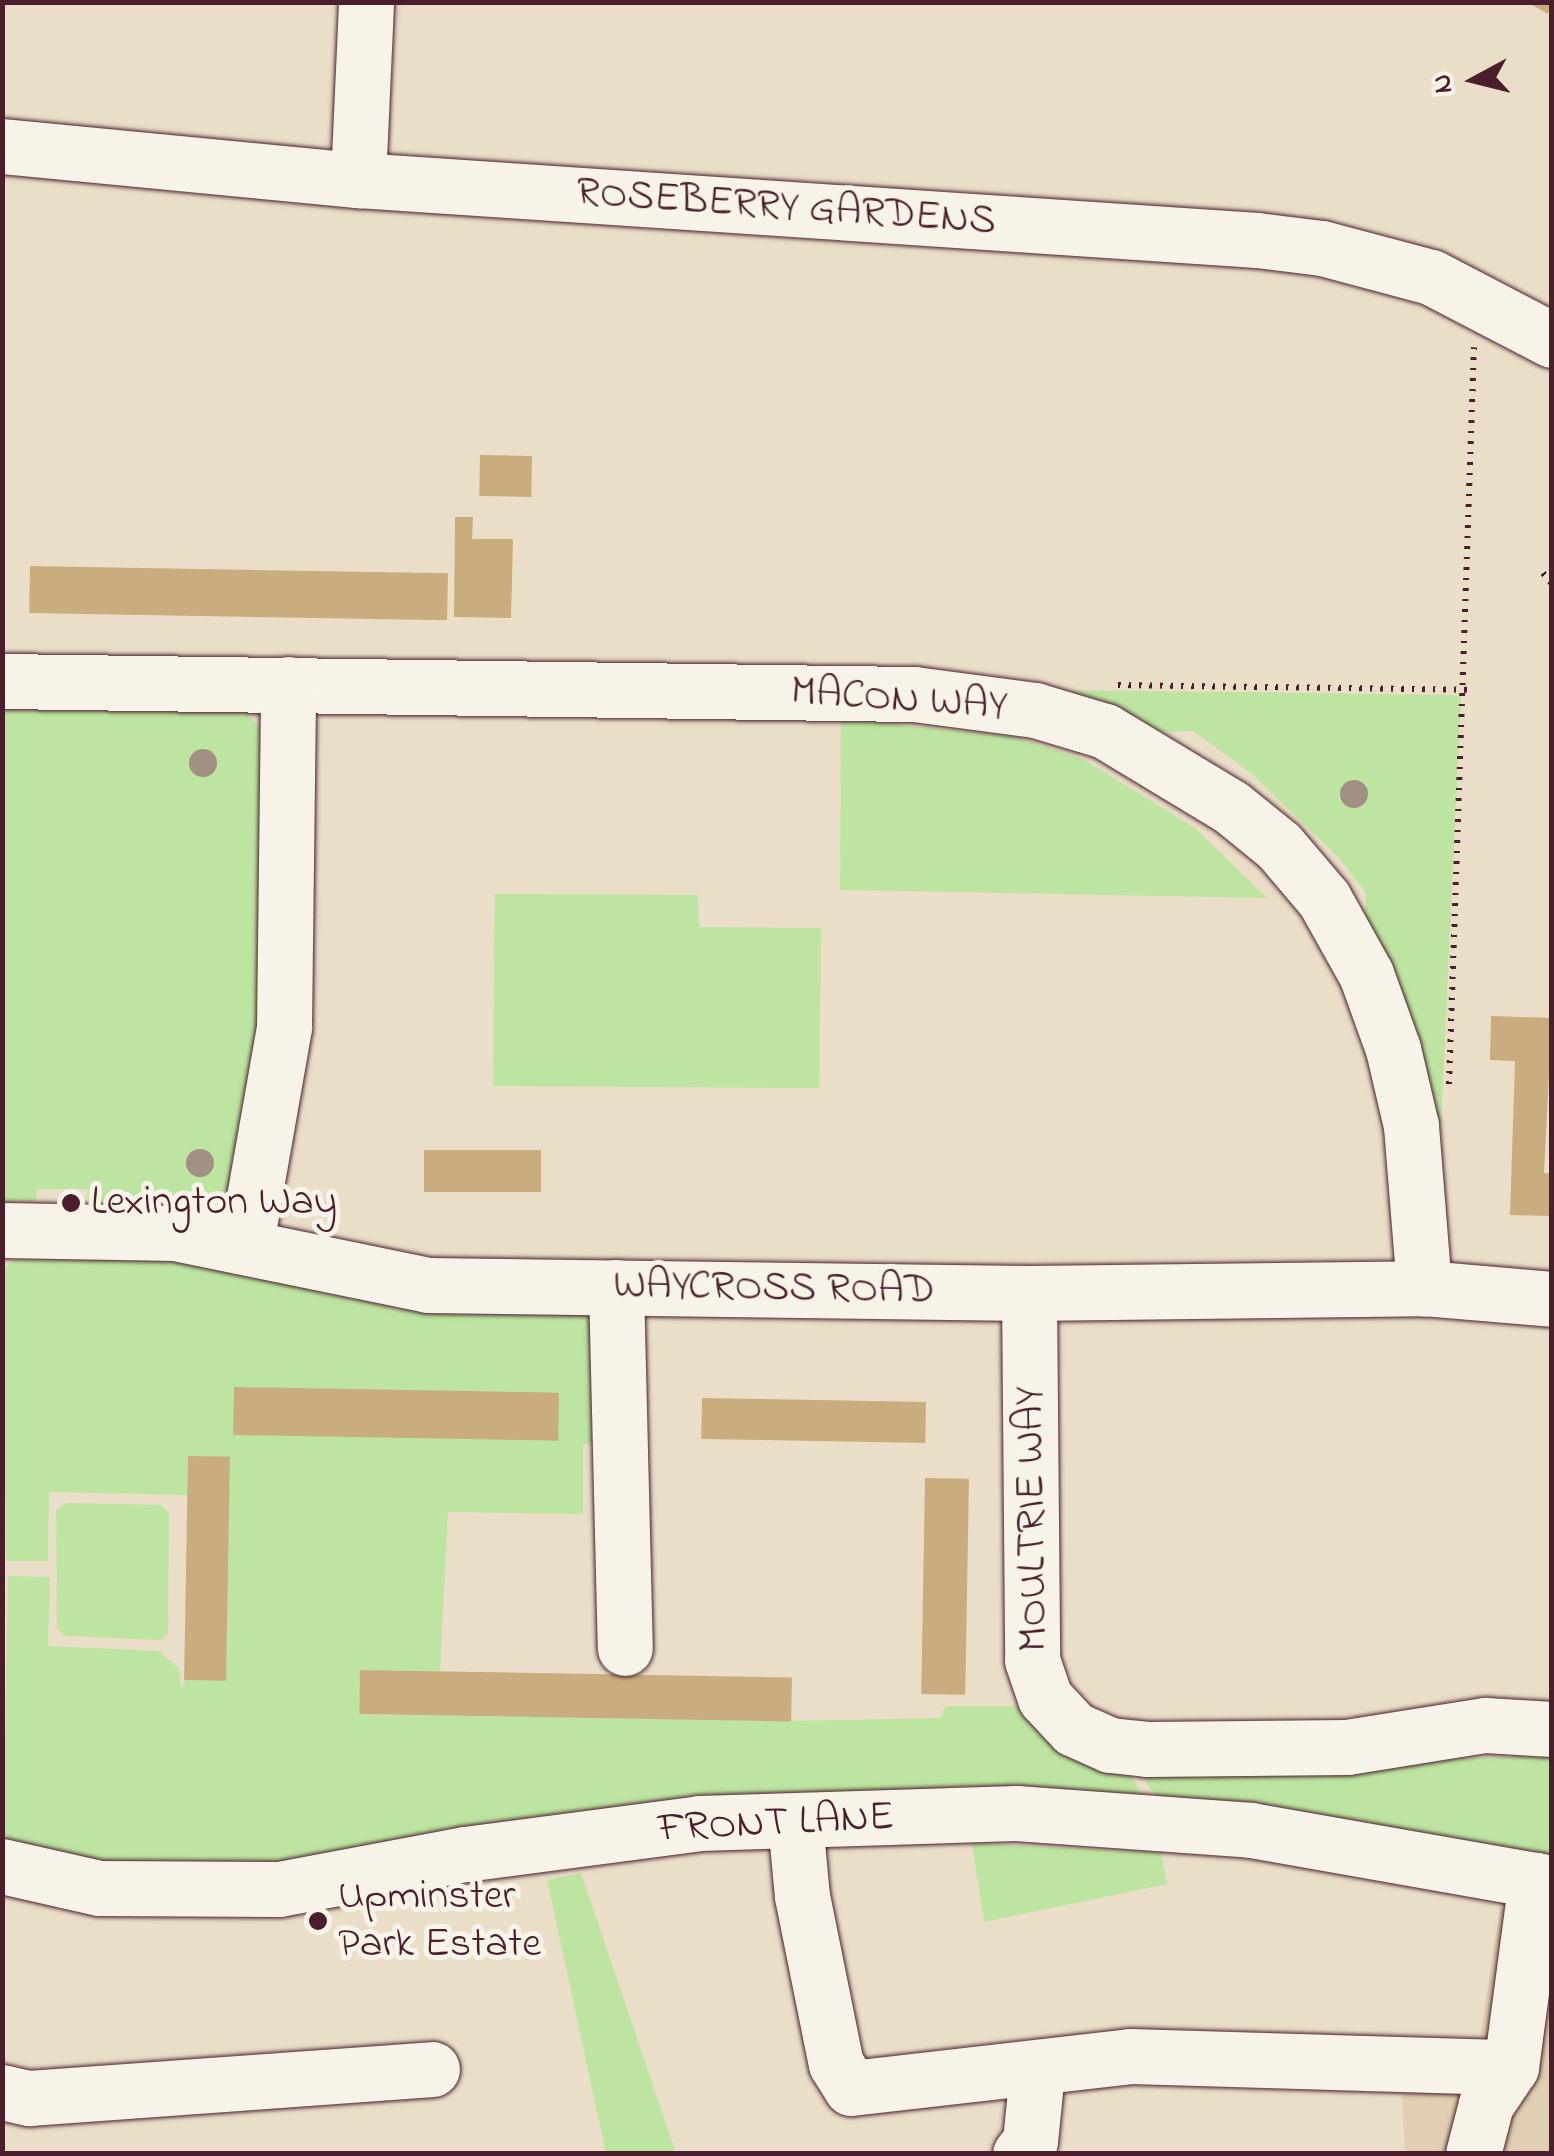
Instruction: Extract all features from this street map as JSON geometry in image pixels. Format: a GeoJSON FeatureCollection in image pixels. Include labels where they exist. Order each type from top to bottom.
{"type":"FeatureCollection","features":[{"type":"Feature","properties":{"kind":"street"},"geometry":{"type":"LineString","coordinates":[[358,180],[366,2]]}},
{"type":"Feature","properties":{"kind":"street","name":"ROSEBERRY GARDENS"},"geometry":{"type":"LineString","coordinates":[[2,146],[358,180],[1258,240],[1322,248],[1475,296],[1552,340]]}},
{"type":"Feature","properties":{"kind":"street","name":"MACON WAY"},"geometry":{"type":"LineString","coordinates":[[2,681],[978,699],[1105,731],[1181,772],[1279,846],[1324,899],[1366,974],[1411,1126],[1424,1288]]}},
{"type":"Feature","properties":{"kind":"street"},"geometry":{"type":"LineString","coordinates":[[246,1243],[284,1027],[288,684]]}},
{"type":"Feature","properties":{"kind":"street","name":"WAYCROSS ROAD"},"geometry":{"type":"LineString","coordinates":[[2,1230],[176,1233],[246,1243],[428,1285],[1029,1292],[1424,1288],[1552,1299]]}},
{"type":"Feature","properties":{"kind":"street"},"geometry":{"type":"LineString","coordinates":[[616,1287],[626,1648]]}},
{"type":"Feature","properties":{"kind":"street","name":"MOULTRIE WAY"},"geometry":{"type":"LineString","coordinates":[[1029,1292],[1032,1660],[1045,1698],[1074,1729],[1110,1745],[1147,1749],[1347,1747],[1486,1724],[1552,1729]]}},
{"type":"Feature","properties":{"kind":"street","name":"FRONT LANE"},"geometry":{"type":"LineString","coordinates":[[2,1866],[99,1888],[279,1889],[464,1854],[680,1826],[1016,1813],[1251,1830],[1544,1881]]}},
{"type":"Feature","properties":{"kind":"street"},"geometry":{"type":"LineString","coordinates":[[795,1821],[802,1896],[832,2045],[840,2079],[850,2088],[1130,2056],[1511,2068]]}},
{"type":"Feature","properties":{"kind":"street"},"geometry":{"type":"LineString","coordinates":[[1474,2154],[1486,2104],[1511,2068],[1544,1881]]}},
{"type":"Feature","properties":{"kind":"street"},"geometry":{"type":"LineString","coordinates":[[2,2092],[29,2098],[432,2070]]}},
{"type":"Feature","properties":{"kind":"street"},"geometry":{"type":"LineString","coordinates":[[1020,2154],[1030,2141],[1036,2082]]}},
{"type":"Feature","properties":{"kind":"path"},"geometry":{"type":"LineString","coordinates":[[1446,1106],[1457,1003],[1475,296]]}},
{"type":"Feature","properties":{"kind":"path"},"geometry":{"type":"LineString","coordinates":[[1543,573],[1552,584]]}},
{"type":"Feature","properties":{"kind":"path"},"geometry":{"type":"LineString","coordinates":[[1100,684],[1467,690]]}},
{"type":"Feature","properties":{"kind":"shaded area"},"geometry":{"type":"Polygon","coordinates":[[[1500,1908],[1551,1918],[1551,2153],[1405,2153],[1401,2073],[1478,2051],[1500,1908]]]}},
{"type":"Feature","properties":{"kind":"green space"},"geometry":{"type":"Polygon","coordinates":[[[1065,690],[1461,695],[1441,1126],[1435,1126],[1365,916],[1366,893],[1339,858],[1252,774],[1193,731],[1161,732],[1112,704],[1065,690]]]}},
{"type":"Feature","properties":{"kind":"green space"},"geometry":{"type":"Polygon","coordinates":[[[3,694],[243,708],[261,730],[267,1030],[229,1201],[88,1201],[87,1189],[37,1189],[36,1201],[3,1201],[3,694]]]}},
{"type":"Feature","properties":{"kind":"green space"},"geometry":{"type":"Polygon","coordinates":[[[841,719],[1017,737],[1083,759],[1195,828],[1267,898],[840,890],[841,719]]]}},
{"type":"Feature","properties":{"kind":"green space"},"geometry":{"type":"Polygon","coordinates":[[[495,894],[698,895],[699,927],[821,928],[819,1088],[493,1086],[495,894]]]}},
{"type":"Feature","properties":{"kind":"green space"},"geometry":{"type":"Polygon","coordinates":[[[139,1259],[228,1267],[395,1308],[588,1315],[604,1324],[609,1443],[583,1444],[583,1514],[448,1512],[440,1671],[360,1670],[359,1714],[791,1721],[941,1718],[945,1706],[1025,1706],[1126,1769],[1149,1804],[178,1872],[3,1847],[8,1576],[50,1577],[48,1646],[159,1651],[179,1669],[181,1688],[185,1680],[226,1680],[230,1457],[189,1457],[188,1495],[49,1492],[48,1561],[6,1561],[2,1269],[16,1260],[139,1259]]]}},
{"type":"Feature","properties":{"kind":"green space"},"geometry":{"type":"Polygon","coordinates":[[[66,1503],[161,1505],[169,1513],[168,1633],[161,1640],[65,1636],[57,1628],[56,1510],[66,1503]]]}},
{"type":"Feature","properties":{"kind":"green space"},"geometry":{"type":"Polygon","coordinates":[[[1551,1756],[1551,1860],[1159,1801],[1134,1765],[1551,1756]]]}},
{"type":"Feature","properties":{"kind":"green space"},"geometry":{"type":"Polygon","coordinates":[[[972,1843],[1161,1853],[1167,1884],[984,1922],[972,1843]]]}},
{"type":"Feature","properties":{"kind":"green space"},"geometry":{"type":"Polygon","coordinates":[[[581,1873],[676,2153],[606,2153],[547,1880],[581,1873]]]}},
{"type":"Feature","properties":{"kind":"building"},"geometry":{"type":"Polygon","coordinates":[[[1527,2],[1552,2],[1552,3],[1548,14],[1527,2]]]}},
{"type":"Feature","properties":{"kind":"building"},"geometry":{"type":"Polygon","coordinates":[[[480,455],[532,456],[531,497],[479,496],[480,455]]]}},
{"type":"Feature","properties":{"kind":"building"},"geometry":{"type":"Polygon","coordinates":[[[455,517],[473,517],[472,539],[513,539],[511,618],[454,617],[455,517]]]}},
{"type":"Feature","properties":{"kind":"building"},"geometry":{"type":"Polygon","coordinates":[[[30,566],[448,573],[447,620],[29,613],[30,566]]]}},
{"type":"Feature","properties":{"kind":"building"},"geometry":{"type":"Polygon","coordinates":[[[1491,1016],[1552,1018],[1544,1173],[1552,1173],[1552,1216],[1510,1215],[1515,1061],[1490,1060],[1491,1016]]]}},
{"type":"Feature","properties":{"kind":"building"},"geometry":{"type":"Polygon","coordinates":[[[424,1150],[541,1150],[541,1192],[424,1192],[424,1150]]]}},
{"type":"Feature","properties":{"kind":"building"},"geometry":{"type":"Polygon","coordinates":[[[234,1387],[559,1393],[558,1441],[233,1435],[234,1387]]]}},
{"type":"Feature","properties":{"kind":"building"},"geometry":{"type":"Polygon","coordinates":[[[702,1398],[926,1402],[925,1443],[701,1439],[702,1398]]]}},
{"type":"Feature","properties":{"kind":"building"},"geometry":{"type":"Polygon","coordinates":[[[188,1456],[230,1457],[226,1681],[184,1680],[188,1456]]]}},
{"type":"Feature","properties":{"kind":"building"},"geometry":{"type":"Polygon","coordinates":[[[925,1478],[969,1479],[965,1695],[921,1694],[925,1478]]]}},
{"type":"Feature","properties":{"kind":"building"},"geometry":{"type":"Polygon","coordinates":[[[360,1670],[792,1678],[791,1722],[359,1714],[360,1670]]]}},
{"type":"Feature","properties":{"kind":"place","name":"Lexington Way"},"geometry":{"type":"Point","coordinates":[71,1203]}},
{"type":"Feature","properties":{"kind":"place","name":"Upminster Park Estate"},"geometry":{"type":"Point","coordinates":[318,1921]}}]}
